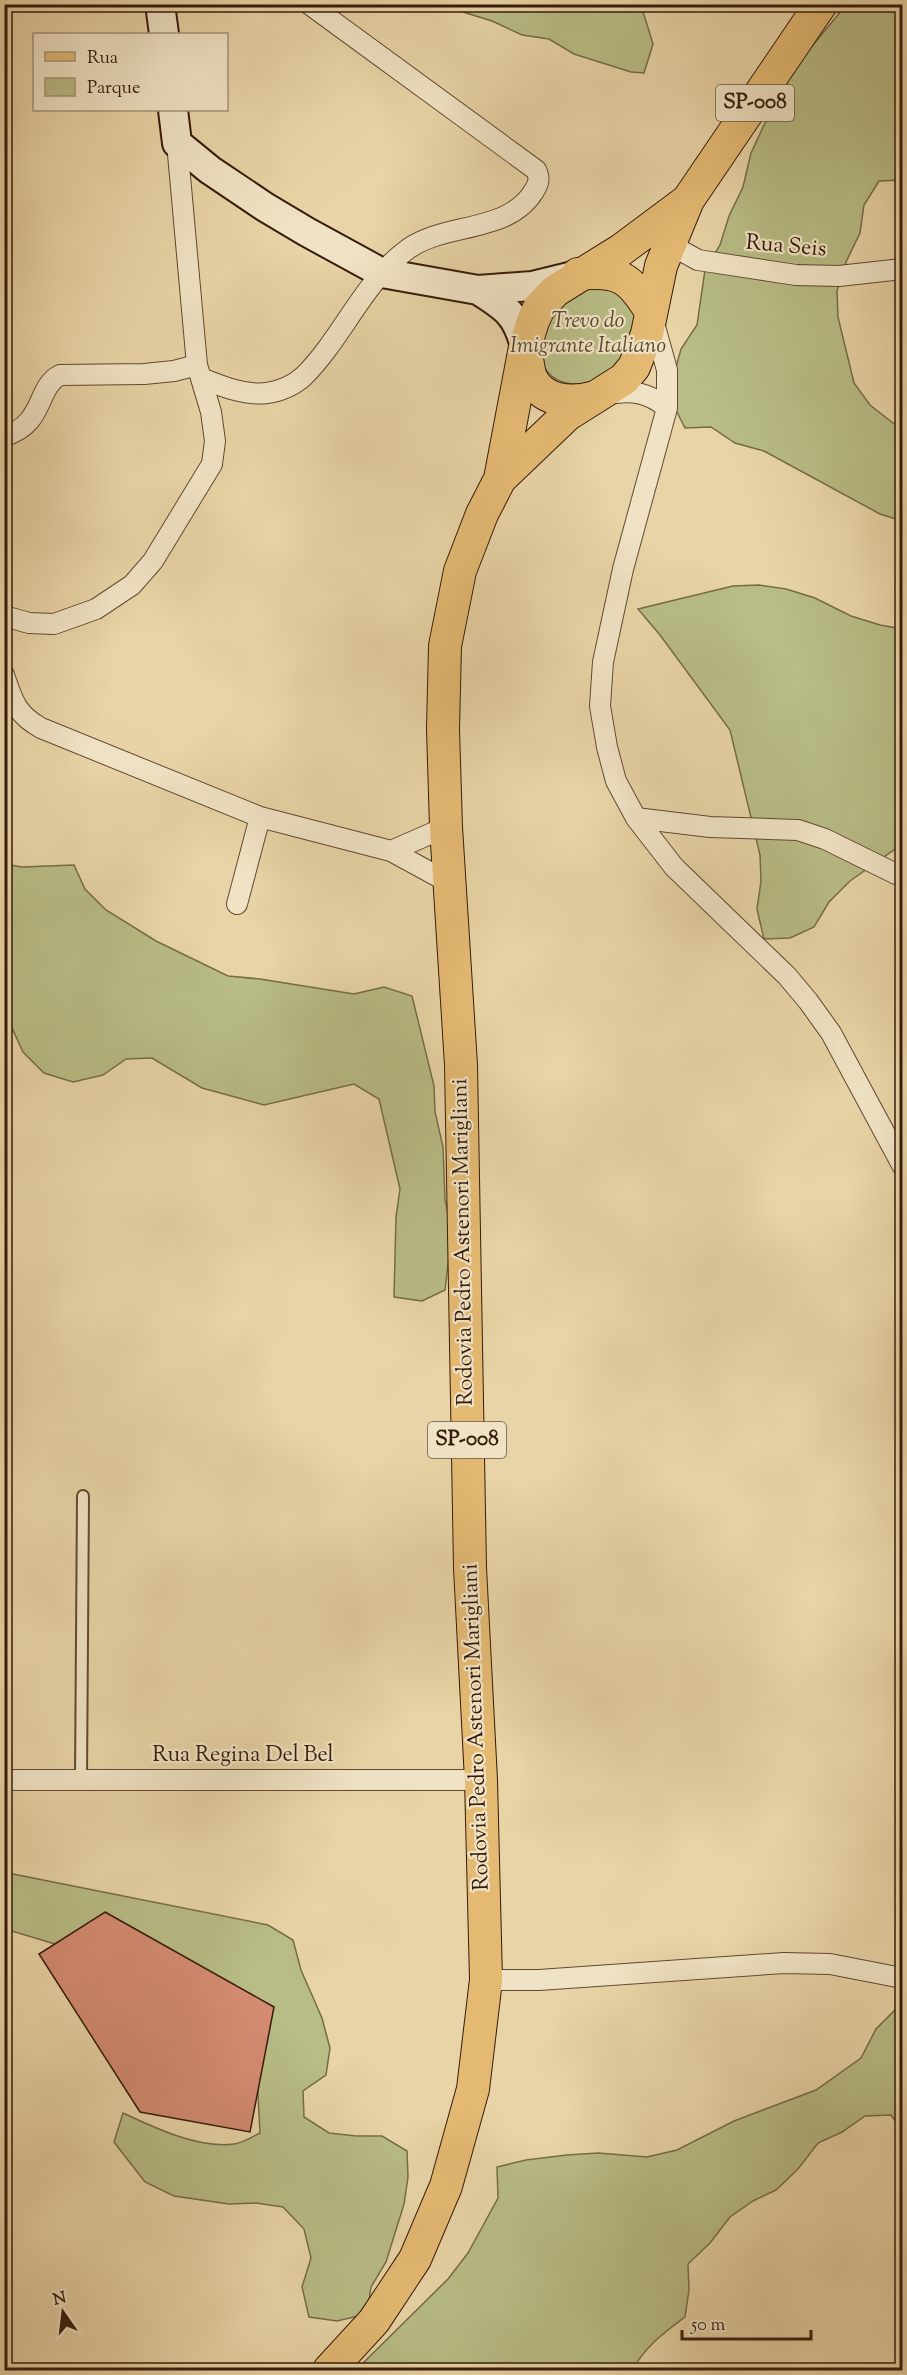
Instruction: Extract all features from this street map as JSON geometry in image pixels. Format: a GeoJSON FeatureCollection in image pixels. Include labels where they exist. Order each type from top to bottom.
{"type":"FeatureCollection","features":[{"type":"Feature","properties":{"kind":"main road","name":"Rodovia Pedro Astenori Marigliani"},"geometry":{"type":"LineString","coordinates":[[500,478],[567,415],[624,379],[634,367],[647,334],[661,266],[688,200],[821,4]]}},
{"type":"Feature","properties":{"kind":"main road","name":"Rodovia Pedro Astenori Marigliani"},"geometry":{"type":"LineString","coordinates":[[329,2370],[374,2321],[415,2259],[446,2186],[473,2089],[486,1980],[481,1780],[470,1568],[461,1065],[446,827],[443,729],[445,646],[460,571],[482,514],[500,478],[525,347],[539,308],[555,291],[578,274],[621,250],[688,200]]}},
{"type":"Feature","properties":{"kind":"main road"},"geometry":{"type":"LineString","coordinates":[[578,274],[603,272],[619,277],[631,284],[651,312]]}},
{"type":"Feature","properties":{"kind":"main road"},"geometry":{"type":"LineString","coordinates":[[525,347],[531,376],[543,392],[560,400],[579,402],[599,395]]}},
{"type":"Feature","properties":{"kind":"street"},"geometry":{"type":"LineString","coordinates":[[160,4],[164,33]]}},
{"type":"Feature","properties":{"kind":"street"},"geometry":{"type":"LineString","coordinates":[[4,436],[22,429],[33,418],[52,381],[60,375],[199,371],[246,392],[265,393],[284,389],[302,377],[316,362],[382,273],[409,249],[427,239],[464,230],[510,213],[531,197],[539,179],[536,170],[309,4]]}},
{"type":"Feature","properties":{"kind":"street"},"geometry":{"type":"LineString","coordinates":[[4,616],[54,624],[96,609],[132,585],[153,561],[212,464],[215,441],[199,371],[173,111]]}},
{"type":"Feature","properties":{"kind":"street"},"geometry":{"type":"LineString","coordinates":[[177,143],[210,170],[265,207],[382,273],[478,290],[532,286],[578,274]]}},
{"type":"Feature","properties":{"kind":"street","name":"Rua Seis"},"geometry":{"type":"LineString","coordinates":[[669,244],[698,260],[796,275],[839,276],[903,269]]}},
{"type":"Feature","properties":{"kind":"street"},"geometry":{"type":"LineString","coordinates":[[478,290],[513,315],[519,324],[525,347]]}},
{"type":"Feature","properties":{"kind":"street"},"geometry":{"type":"LineString","coordinates":[[651,312],[667,370],[667,408],[623,569],[603,662],[600,706],[616,781],[636,818],[674,867],[788,976],[808,1001],[831,1032],[903,1165]]}},
{"type":"Feature","properties":{"kind":"street"},"geometry":{"type":"LineString","coordinates":[[599,395],[628,391],[644,393],[655,398],[667,408]]}},
{"type":"Feature","properties":{"kind":"street"},"geometry":{"type":"LineString","coordinates":[[4,675],[18,711],[27,720],[260,817],[391,851],[448,882]]}},
{"type":"Feature","properties":{"kind":"street"},"geometry":{"type":"LineString","coordinates":[[237,904],[260,817]]}},
{"type":"Feature","properties":{"kind":"street"},"geometry":{"type":"LineString","coordinates":[[636,818],[710,827],[767,827],[798,830],[825,839],[896,874]]}},
{"type":"Feature","properties":{"kind":"street"},"geometry":{"type":"LineString","coordinates":[[391,851],[446,827]]}},
{"type":"Feature","properties":{"kind":"street","name":"Rua Regina Del Bel"},"geometry":{"type":"LineString","coordinates":[[4,1780],[481,1780]]}},
{"type":"Feature","properties":{"kind":"street"},"geometry":{"type":"LineString","coordinates":[[486,1980],[539,1980],[784,1964],[830,1964],[903,1978]]}},
{"type":"Feature","properties":{"kind":"lane"},"geometry":{"type":"LineString","coordinates":[[81,1780],[83,1496]]}},
{"type":"Feature","properties":{"kind":"green space"},"geometry":{"type":"Polygon","coordinates":[[[456,5],[641,5],[653,44],[644,73],[631,72],[574,54],[549,39],[522,35],[492,21],[463,12],[456,5]]]}},
{"type":"Feature","properties":{"kind":"green space"},"geometry":{"type":"Polygon","coordinates":[[[846,5],[902,5],[902,180],[879,181],[864,205],[860,233],[846,262],[837,291],[838,317],[854,383],[870,405],[902,430],[902,521],[880,514],[764,451],[735,443],[711,427],[685,428],[673,404],[673,378],[681,349],[697,325],[705,270],[720,245],[729,216],[743,187],[751,153],[794,68],[846,5]]]}},
{"type":"Feature","properties":{"kind":"green space","name":"Trevo do Imigrante Italiano"},"geometry":{"type":"Polygon","coordinates":[[[570,284],[619,291],[641,320],[616,381],[586,384],[565,383],[549,373],[543,364],[539,347],[537,317],[570,284]]]}},
{"type":"Feature","properties":{"kind":"green space"},"geometry":{"type":"Polygon","coordinates":[[[759,585],[786,589],[815,598],[851,616],[902,629],[902,844],[850,881],[829,902],[814,927],[790,938],[764,939],[757,909],[761,881],[760,855],[730,730],[638,609],[733,586],[759,585]]]}},
{"type":"Feature","properties":{"kind":"green space"},"geometry":{"type":"Polygon","coordinates":[[[5,864],[22,867],[74,865],[85,889],[106,910],[156,941],[228,976],[354,994],[384,987],[412,996],[434,1086],[435,1112],[443,1147],[445,1200],[452,1230],[445,1290],[422,1301],[394,1297],[396,1217],[400,1189],[379,1099],[354,1084],[264,1105],[202,1088],[152,1058],[126,1059],[103,1075],[73,1082],[44,1073],[23,1052],[12,1028],[5,997],[5,864]]]}},
{"type":"Feature","properties":{"kind":"green space"},"geometry":{"type":"Polygon","coordinates":[[[13,1874],[268,1925],[293,1940],[301,1970],[322,2018],[330,2048],[326,2075],[303,2091],[304,2117],[329,2133],[382,2136],[407,2151],[408,2177],[404,2204],[386,2262],[371,2287],[367,2314],[337,2321],[309,2317],[302,2287],[311,2258],[304,2229],[283,2207],[256,2203],[229,2204],[174,2196],[145,2182],[114,2142],[123,2113],[163,2131],[192,2140],[220,2145],[237,2143],[260,2133],[257,2076],[85,1953],[5,1929],[5,1875],[13,1874]]]}},
{"type":"Feature","properties":{"kind":"green space"},"geometry":{"type":"Polygon","coordinates":[[[902,2006],[902,2131],[891,2115],[865,2116],[842,2132],[818,2143],[798,2169],[776,2190],[753,2201],[730,2217],[710,2243],[688,2264],[689,2290],[685,2317],[649,2348],[633,2370],[356,2370],[448,2279],[468,2253],[498,2198],[497,2167],[526,2160],[567,2155],[598,2153],[647,2157],[677,2150],[734,2121],[816,2090],[861,2058],[876,2029],[897,2008],[902,2006]]]}},
{"type":"Feature","properties":{"kind":"building"},"geometry":{"type":"Polygon","coordinates":[[[105,1912],[274,2007],[250,2132],[140,2112],[39,1954],[105,1912]]]}}]}
